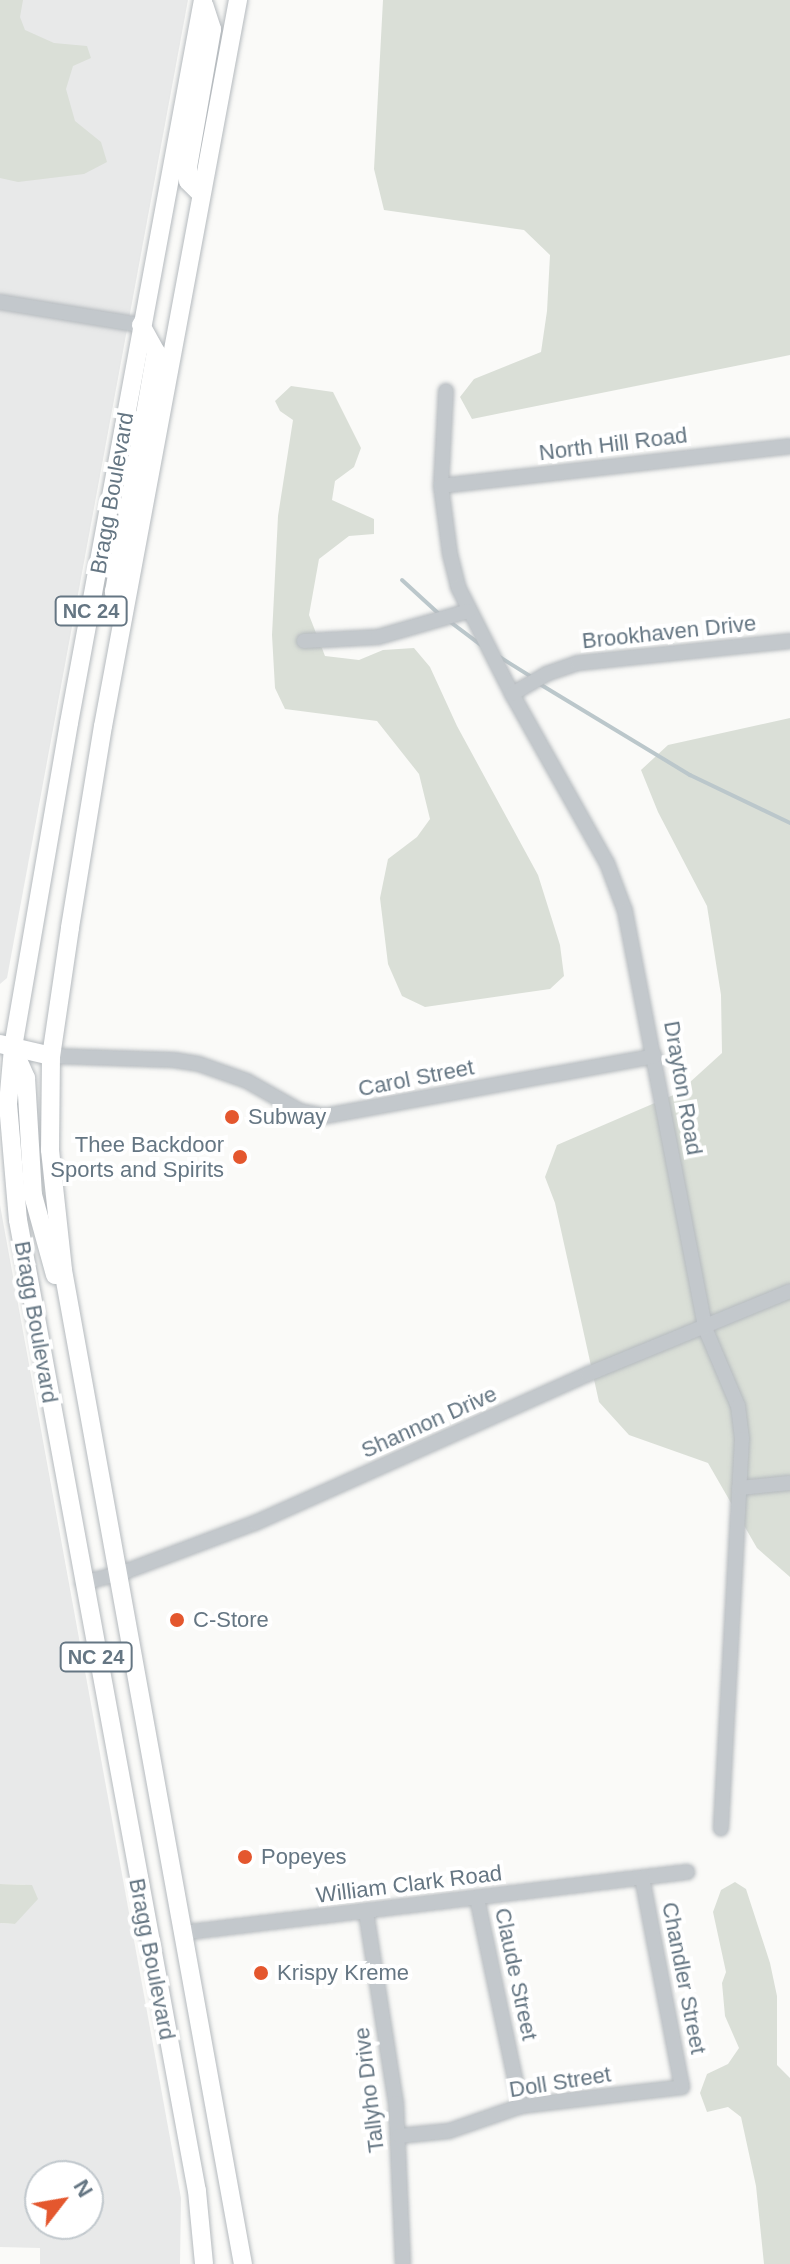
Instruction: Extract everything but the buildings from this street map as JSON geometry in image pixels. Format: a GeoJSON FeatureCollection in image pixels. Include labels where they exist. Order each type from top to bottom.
{"type":"FeatureCollection","features":[{"type":"Feature","properties":{"kind":"main road","name":"Bragg Boulevard"},"geometry":{"type":"LineString","coordinates":[[238,0],[124,620],[51,1056],[50,1150],[63,1270],[76,1347],[243,2264]]}},
{"type":"Feature","properties":{"kind":"main road","name":"Bragg Boulevard"},"geometry":{"type":"LineString","coordinates":[[203,1],[6,1046],[18,1220],[82,1583],[197,2191],[204,2264]]}},
{"type":"Feature","properties":{"kind":"main road"},"geometry":{"type":"LineString","coordinates":[[201,194],[188,181],[188,167],[212,29],[203,1]]}},
{"type":"Feature","properties":{"kind":"main road"},"geometry":{"type":"LineString","coordinates":[[124,620],[114,592],[156,352],[141,325]]}},
{"type":"Feature","properties":{"kind":"main road"},"geometry":{"type":"LineString","coordinates":[[6,1046],[51,1056]]}},
{"type":"Feature","properties":{"kind":"main road"},"geometry":{"type":"LineString","coordinates":[[6,1046],[26,1078],[30,1100],[33,1195],[76,1347]]}},
{"type":"Feature","properties":{"kind":"main road"},"geometry":{"type":"LineString","coordinates":[[0,1151],[18,1220]]}},
{"type":"Feature","properties":{"kind":"street"},"geometry":{"type":"LineString","coordinates":[[0,302],[141,325]]}},
{"type":"Feature","properties":{"kind":"street","name":"Drayton Road"},"geometry":{"type":"LineString","coordinates":[[446,391],[441,486],[450,554],[468,611],[617,887],[634,944],[705,1328],[738,1406],[742,1439],[721,1828]]}},
{"type":"Feature","properties":{"kind":"street","name":"North Hill Road"},"geometry":{"type":"LineString","coordinates":[[441,486],[790,446]]}},
{"type":"Feature","properties":{"kind":"street"},"geometry":{"type":"LineString","coordinates":[[304,641],[378,637],[468,611]]}},
{"type":"Feature","properties":{"kind":"street","name":"Brookhaven Drive"},"geometry":{"type":"LineString","coordinates":[[512,694],[546,674],[578,663],[790,641]]}},
{"type":"Feature","properties":{"kind":"street","name":"Carol Street"},"geometry":{"type":"LineString","coordinates":[[51,1056],[174,1060],[199,1064],[247,1081],[300,1111],[325,1116],[655,1056]]}},
{"type":"Feature","properties":{"kind":"street","name":"Shannon Drive"},"geometry":{"type":"LineString","coordinates":[[82,1583],[119,1574],[265,1519],[588,1374],[790,1291]]}},
{"type":"Feature","properties":{"kind":"street"},"geometry":{"type":"LineString","coordinates":[[739,1488],[790,1483]]}},
{"type":"Feature","properties":{"kind":"street"},"geometry":{"type":"LineString","coordinates":[[642,1878],[687,1872]]}},
{"type":"Feature","properties":{"kind":"street","name":"William Clark Road"},"geometry":{"type":"LineString","coordinates":[[181,1933],[642,1878]]}},
{"type":"Feature","properties":{"kind":"street","name":"Chandler Street"},"geometry":{"type":"LineString","coordinates":[[642,1878],[682,2087]]}},
{"type":"Feature","properties":{"kind":"street","name":"Claude Street"},"geometry":{"type":"LineString","coordinates":[[477,1898],[521,2106]]}},
{"type":"Feature","properties":{"kind":"street","name":"Tallyho Drive"},"geometry":{"type":"LineString","coordinates":[[366,1912],[399,2136],[403,2264]]}},
{"type":"Feature","properties":{"kind":"street","name":"Doll Street"},"geometry":{"type":"LineString","coordinates":[[399,2136],[449,2131],[521,2106],[682,2087]]}},
{"type":"Feature","properties":{"kind":"shaded area"},"geometry":{"type":"Polygon","coordinates":[[[0,0],[188,0],[7,978],[0,984],[0,0]]]}},
{"type":"Feature","properties":{"kind":"shaded area"},"geometry":{"type":"Polygon","coordinates":[[[0,0],[23,0],[20,17],[25,30],[54,43],[87,46],[91,58],[73,66],[66,89],[75,121],[101,142],[107,162],[84,174],[18,182],[0,178],[0,0]]]}},
{"type":"Feature","properties":{"kind":"shaded area"},"geometry":{"type":"Polygon","coordinates":[[[383,0],[790,0],[790,355],[472,419],[460,397],[474,379],[541,352],[550,255],[524,230],[384,210],[374,169],[383,0]]]}},
{"type":"Feature","properties":{"kind":"shaded area"},"geometry":{"type":"Polygon","coordinates":[[[291,386],[333,392],[361,448],[354,467],[335,481],[332,500],[374,519],[374,534],[349,536],[319,559],[309,615],[325,656],[359,660],[383,650],[414,648],[430,667],[457,726],[538,875],[560,945],[564,976],[550,989],[425,1007],[402,996],[388,964],[380,898],[388,859],[417,837],[430,819],[419,774],[377,721],[285,709],[275,688],[272,635],[278,516],[293,420],[280,411],[275,401],[291,386]]]}},
{"type":"Feature","properties":{"kind":"shaded area"},"geometry":{"type":"Polygon","coordinates":[[[790,718],[790,1577],[757,1548],[708,1463],[629,1435],[599,1402],[555,1203],[545,1177],[557,1145],[678,1093],[722,1053],[721,995],[707,906],[658,812],[641,770],[668,745],[790,718]]]}},
{"type":"Feature","properties":{"kind":"shaded area"},"geometry":{"type":"Polygon","coordinates":[[[0,1205],[181,2198],[180,2264],[40,2264],[40,2248],[0,2247],[0,1923],[15,1924],[32,1885],[0,1884],[0,1205]]]}},
{"type":"Feature","properties":{"kind":"shaded area"},"geometry":{"type":"Polygon","coordinates":[[[735,1882],[746,1889],[770,1963],[777,1996],[777,2065],[790,2078],[790,2264],[764,2264],[756,2186],[741,2117],[728,2107],[707,2112],[700,2093],[707,2074],[728,2064],[739,2048],[725,2016],[722,1983],[726,1972],[713,1912],[721,1890],[735,1882]]]}},
{"type":"Feature","properties":{"kind":"shaded area"},"geometry":{"type":"Polygon","coordinates":[[[0,1884],[32,1885],[38,1899],[15,1924],[0,1923],[0,1884]]]}},
{"type":"Feature","properties":{"kind":"waterway"},"geometry":{"type":"LineString","coordinates":[[402,580],[439,614]]}},
{"type":"Feature","properties":{"kind":"waterway"},"geometry":{"type":"LineString","coordinates":[[449,621],[480,644]]}},
{"type":"Feature","properties":{"kind":"waterway"},"geometry":{"type":"LineString","coordinates":[[498,656],[531,677]]}},
{"type":"Feature","properties":{"kind":"waterway"},"geometry":{"type":"LineString","coordinates":[[538,683],[690,775],[790,823]]}},
{"type":"Feature","properties":{"kind":"place","name":"Subway"},"geometry":{"type":"Point","coordinates":[232,1117]}},
{"type":"Feature","properties":{"kind":"place","name":"Thee Backdoor Sports and Spirits"},"geometry":{"type":"Point","coordinates":[240,1157]}},
{"type":"Feature","properties":{"kind":"place","name":"C-Store"},"geometry":{"type":"Point","coordinates":[177,1620]}},
{"type":"Feature","properties":{"kind":"place","name":"Popeyes"},"geometry":{"type":"Point","coordinates":[245,1857]}},
{"type":"Feature","properties":{"kind":"place","name":"Krispy Kreme"},"geometry":{"type":"Point","coordinates":[261,1973]}}]}
